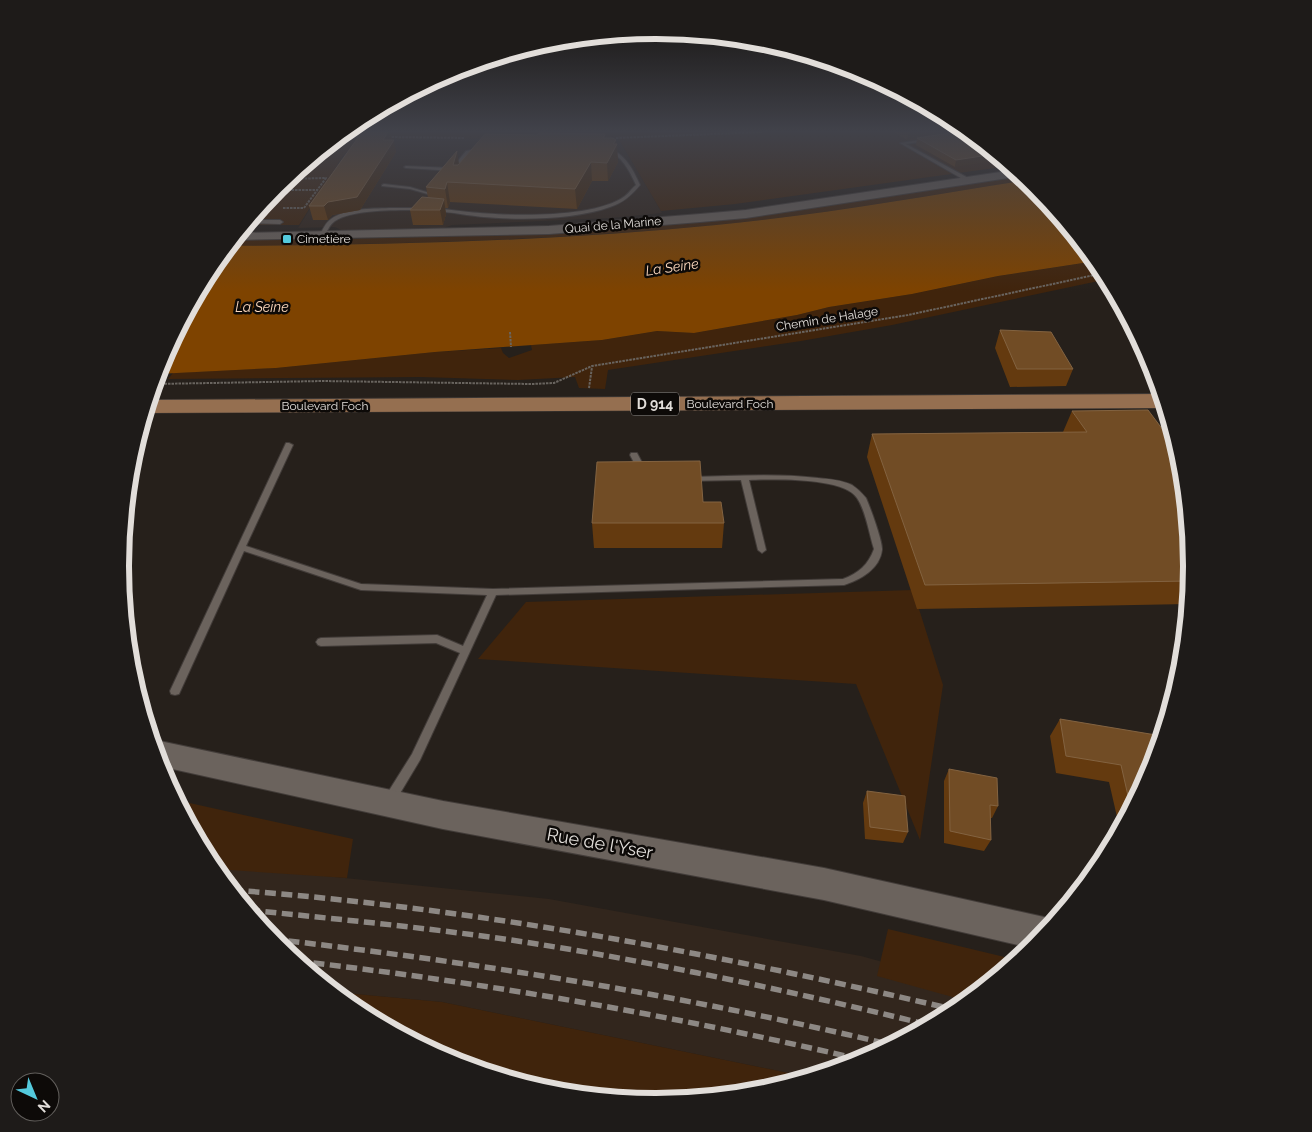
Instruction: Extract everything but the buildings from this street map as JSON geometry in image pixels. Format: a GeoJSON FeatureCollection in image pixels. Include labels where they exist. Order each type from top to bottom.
{"type":"FeatureCollection","features":[{"type":"Feature","properties":{"kind":"main road","name":"Boulevard Foch"},"geometry":{"type":"LineString","coordinates":[[154,406],[1156,401]]}},
{"type":"Feature","properties":{"kind":"street","name":"Quai de la Marine"},"geometry":{"type":"LineString","coordinates":[[245,237],[549,230],[746,214],[936,185]]}},
{"type":"Feature","properties":{"kind":"street","name":"Rue de l'Yser"},"geometry":{"type":"LineString","coordinates":[[164,755],[443,815],[824,884],[1035,932]]}},
{"type":"Feature","properties":{"kind":"lane"},"geometry":{"type":"LineString","coordinates":[[384,185],[410,188],[431,194]]}},
{"type":"Feature","properties":{"kind":"lane"},"geometry":{"type":"LineString","coordinates":[[322,236],[330,222],[340,216],[365,211],[415,208],[445,210],[466,214],[560,215],[607,207],[622,202],[634,193],[638,185]]}},
{"type":"Feature","properties":{"kind":"lane"},"geometry":{"type":"LineString","coordinates":[[426,199],[437,188]]}},
{"type":"Feature","properties":{"kind":"lane"},"geometry":{"type":"LineString","coordinates":[[415,208],[420,204]]}},
{"type":"Feature","properties":{"kind":"lane"},"geometry":{"type":"LineString","coordinates":[[257,222],[280,222]]}},
{"type":"Feature","properties":{"kind":"lane"},"geometry":{"type":"LineString","coordinates":[[175,691],[289,445]]}},
{"type":"Feature","properties":{"kind":"lane"},"geometry":{"type":"LineString","coordinates":[[634,455],[648,477]]}},
{"type":"Feature","properties":{"kind":"lane"},"geometry":{"type":"LineString","coordinates":[[241,547],[361,588],[493,592],[844,582],[858,578],[872,565],[878,549],[860,495],[855,490],[838,482],[812,478],[681,479]]}},
{"type":"Feature","properties":{"kind":"lane"},"geometry":{"type":"LineString","coordinates":[[745,479],[762,550]]}},
{"type":"Feature","properties":{"kind":"lane"},"geometry":{"type":"LineString","coordinates":[[388,803],[416,757],[493,592]]}},
{"type":"Feature","properties":{"kind":"lane"},"geometry":{"type":"LineString","coordinates":[[321,642],[437,639],[466,651]]}},
{"type":"Feature","properties":{"kind":"path"},"geometry":{"type":"LineString","coordinates":[[278,208],[304,208],[321,185]]}},
{"type":"Feature","properties":{"kind":"path"},"geometry":{"type":"LineString","coordinates":[[286,190],[317,190]]}},
{"type":"Feature","properties":{"kind":"path","name":"Chemin de Halage"},"geometry":{"type":"LineString","coordinates":[[162,384],[322,381],[554,383],[592,366],[908,315],[1095,275]]}},
{"type":"Feature","properties":{"kind":"path"},"geometry":{"type":"LineString","coordinates":[[510,332],[511,347]]}},
{"type":"Feature","properties":{"kind":"path"},"geometry":{"type":"LineString","coordinates":[[588,390],[592,366]]}},
{"type":"Feature","properties":{"kind":"shaded area"},"geometry":{"type":"Polygon","coordinates":[[[292,185],[325,185],[299,225],[254,225],[292,185]]]}},
{"type":"Feature","properties":{"kind":"shaded area"},"geometry":{"type":"Polygon","coordinates":[[[325,185],[645,185],[662,213],[610,218],[452,225],[441,229],[343,231],[335,227],[298,228],[325,185]]]}},
{"type":"Feature","properties":{"kind":"shaded area"},"geometry":{"type":"Polygon","coordinates":[[[646,185],[873,185],[735,204],[661,211],[646,185]]]}},
{"type":"Feature","properties":{"kind":"shaded area"},"geometry":{"type":"Polygon","coordinates":[[[952,185],[997,185],[833,211],[755,221],[594,235],[412,243],[237,246],[242,240],[420,237],[603,228],[952,185]]]}},
{"type":"Feature","properties":{"kind":"shaded area"},"geometry":{"type":"Polygon","coordinates":[[[1086,262],[1099,281],[892,325],[801,341],[608,370],[605,389],[579,388],[575,377],[518,380],[421,377],[168,379],[173,373],[276,368],[435,352],[501,348],[503,353],[509,358],[532,350],[531,345],[602,340],[657,331],[694,333],[797,315],[829,307],[912,294],[998,276],[1086,262]]]}},
{"type":"Feature","properties":{"kind":"shaded area"},"geometry":{"type":"Polygon","coordinates":[[[913,590],[943,685],[920,840],[856,684],[478,659],[526,602],[913,590]]]}},
{"type":"Feature","properties":{"kind":"shaded area"},"geometry":{"type":"Polygon","coordinates":[[[184,802],[353,839],[347,878],[226,870],[199,830],[184,802]]]}},
{"type":"Feature","properties":{"kind":"shaded area"},"geometry":{"type":"Polygon","coordinates":[[[224,868],[267,870],[549,899],[861,956],[973,987],[920,1023],[889,1039],[858,1053],[795,1074],[442,1002],[348,993],[308,962],[283,939],[260,914],[224,868]]]}},
{"type":"Feature","properties":{"kind":"shaded area"},"geometry":{"type":"Polygon","coordinates":[[[888,929],[1008,958],[957,998],[877,976],[888,929]]]}},
{"type":"Feature","properties":{"kind":"shaded area"},"geometry":{"type":"Polygon","coordinates":[[[348,993],[442,1002],[795,1074],[725,1089],[690,1092],[622,1092],[587,1089],[553,1083],[487,1065],[454,1053],[392,1023],[348,993]]]}},
{"type":"Feature","properties":{"kind":"water","name":"La Seine"},"geometry":{"type":"Polygon","coordinates":[[[997,185],[1020,185],[1052,218],[1086,262],[998,276],[912,294],[829,307],[797,315],[694,333],[657,331],[602,340],[435,352],[276,368],[166,374],[199,302],[237,246],[350,245],[594,235],[716,225],[872,205],[997,185]]]}},
{"type":"Feature","properties":{"kind":"railway"},"geometry":{"type":"LineString","coordinates":[[241,891],[415,908],[506,921],[687,952],[944,1007]]}},
{"type":"Feature","properties":{"kind":"railway"},"geometry":{"type":"LineString","coordinates":[[257,911],[465,934],[586,952],[734,980],[920,1023]]}},
{"type":"Feature","properties":{"kind":"railway"},"geometry":{"type":"LineString","coordinates":[[285,940],[506,970],[661,996],[881,1042]]}},
{"type":"Feature","properties":{"kind":"railway"},"geometry":{"type":"LineString","coordinates":[[309,962],[511,990],[582,1002],[723,1029],[848,1057]]}},
{"type":"Feature","properties":{"kind":"place","name":"Cimetière"},"geometry":{"type":"Point","coordinates":[287,239]}}]}
